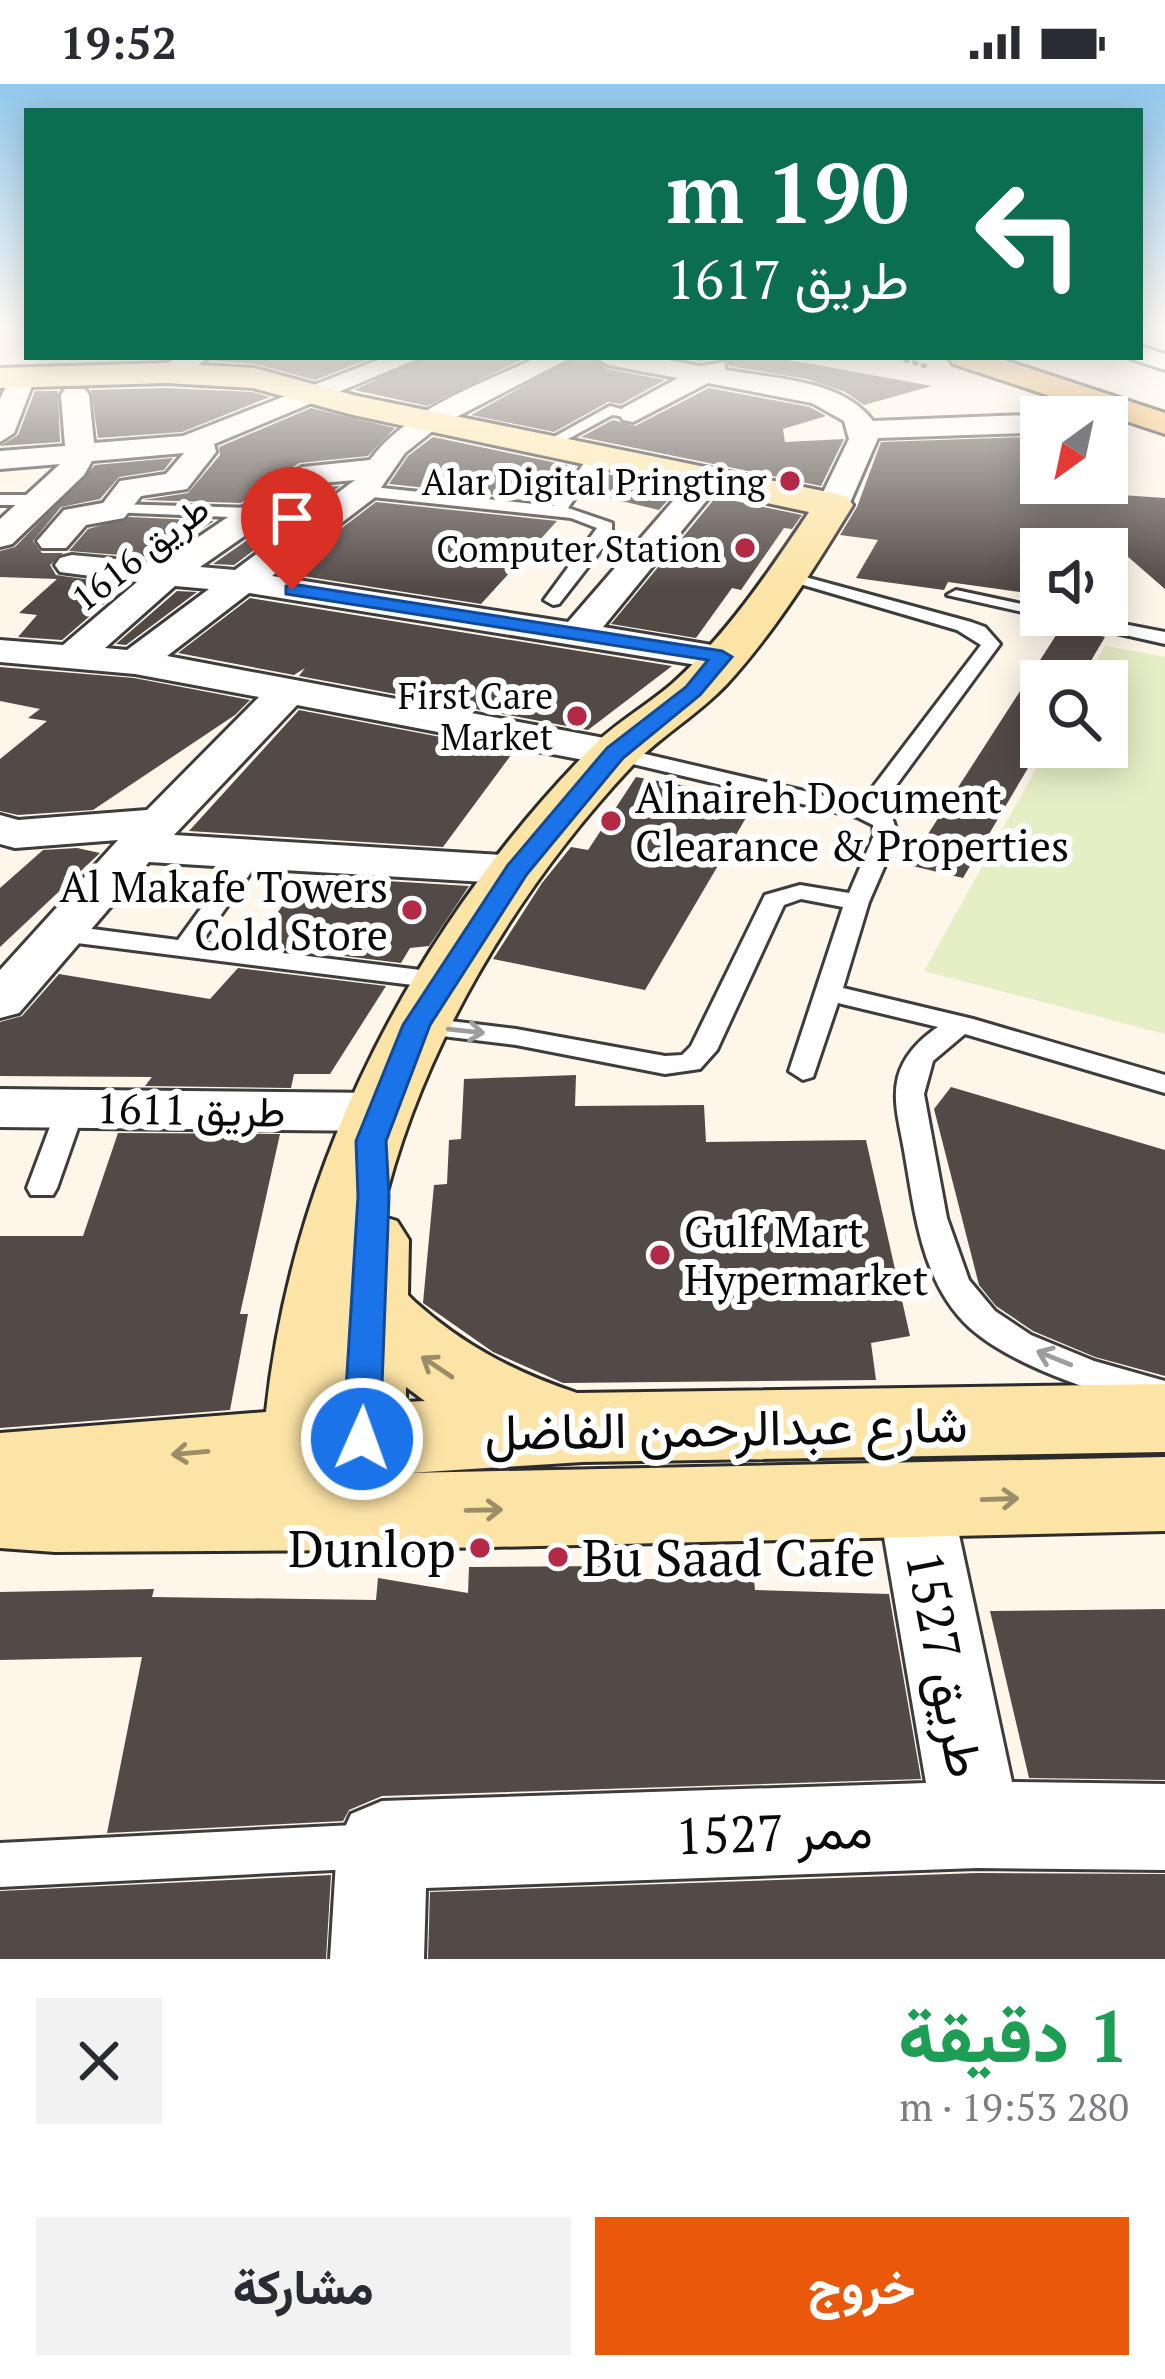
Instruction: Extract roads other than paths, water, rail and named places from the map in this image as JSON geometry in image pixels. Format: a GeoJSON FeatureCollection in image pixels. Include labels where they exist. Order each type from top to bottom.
{"type":"FeatureCollection","features":[{"type":"Feature","properties":{"kind":"main road"},"geometry":{"type":"LineString","coordinates":[[1134,414],[1165,424]]}},
{"type":"Feature","properties":{"kind":"street"},"geometry":{"type":"LineString","coordinates":[[8,414],[5,450],[80,454],[198,441],[203,414]]}},
{"type":"Feature","properties":{"kind":"street"},"geometry":{"type":"LineString","coordinates":[[3,541],[73,469],[80,454],[78,414]]}},
{"type":"Feature","properties":{"kind":"street"},"geometry":{"type":"LineString","coordinates":[[252,414],[283,433],[282,452],[320,471],[370,480]]}},
{"type":"Feature","properties":{"kind":"street"},"geometry":{"type":"LineString","coordinates":[[400,414],[833,505]]}},
{"type":"Feature","properties":{"kind":"street"},"geometry":{"type":"LineString","coordinates":[[135,662],[245,582],[370,480],[395,447],[442,414]]}},
{"type":"Feature","properties":{"kind":"street"},"geometry":{"type":"LineString","coordinates":[[334,1477],[315,1343],[327,1277],[348,1193],[431,1003],[517,870],[622,747],[693,691],[789,575],[863,449],[865,430],[851,414]]}},
{"type":"Feature","properties":{"kind":"street"},"geometry":{"type":"LineString","coordinates":[[865,430],[1020,424]]}},
{"type":"Feature","properties":{"kind":"street","name":"طريق 1616"},"geometry":{"type":"LineString","coordinates":[[63,553],[76,517],[115,508],[131,488],[176,482],[201,452],[198,441]]}},
{"type":"Feature","properties":{"kind":"street","name":"طريق 1616"},"geometry":{"type":"LineString","coordinates":[[74,655],[169,573],[320,471]]}},
{"type":"Feature","properties":{"kind":"street"},"geometry":{"type":"LineString","coordinates":[[577,634],[710,478]]}},
{"type":"Feature","properties":{"kind":"street"},"geometry":{"type":"LineString","coordinates":[[3,541],[169,573],[722,657]]}},
{"type":"Feature","properties":{"kind":"street"},"geometry":{"type":"LineString","coordinates":[[0,651],[135,662],[622,747]]}},
{"type":"Feature","properties":{"kind":"street"},"geometry":{"type":"LineString","coordinates":[[0,1002],[149,835],[288,691]]}},
{"type":"Feature","properties":{"kind":"street"},"geometry":{"type":"LineString","coordinates":[[0,829],[15,834],[149,835],[252,854],[517,870]]}},
{"type":"Feature","properties":{"kind":"street","name":"طريق 1611"},"geometry":{"type":"LineString","coordinates":[[0,1108],[377,1126]]}},
{"type":"Feature","properties":{"kind":"street"},"geometry":{"type":"LineString","coordinates":[[334,1477],[366,1302],[377,1126]]}},
{"type":"Feature","properties":{"kind":"street"},"geometry":{"type":"LineString","coordinates":[[366,1302],[419,1355],[454,1379],[536,1415],[583,1427]]}},
{"type":"Feature","properties":{"kind":"street","name":"شارع عبدالرحمن الفاضل"},"geometry":{"type":"LineString","coordinates":[[0,1510],[55,1514],[334,1477],[583,1427],[1165,1418]]}},
{"type":"Feature","properties":{"kind":"street","name":"شارع عبدالرحمن الفاضل"},"geometry":{"type":"LineString","coordinates":[[0,1469],[334,1477],[915,1502],[1165,1494]]}},
{"type":"Feature","properties":{"kind":"street","name":"طريق 1527"},"geometry":{"type":"LineString","coordinates":[[915,1502],[977,1826]]}},
{"type":"Feature","properties":{"kind":"street","name":"ممر 1527"},"geometry":{"type":"LineString","coordinates":[[382,1845],[977,1826],[1165,1827]]}},
{"type":"Feature","properties":{"kind":"street"},"geometry":{"type":"LineString","coordinates":[[376,1959],[382,1845]]}},
{"type":"Feature","properties":{"kind":"lane"},"geometry":{"type":"LineString","coordinates":[[550,443],[604,414]]}},
{"type":"Feature","properties":{"kind":"lane"},"geometry":{"type":"LineString","coordinates":[[0,489],[5,450]]}},
{"type":"Feature","properties":{"kind":"lane"},"geometry":{"type":"LineString","coordinates":[[558,512],[598,454]]}},
{"type":"Feature","properties":{"kind":"lane"},"geometry":{"type":"LineString","coordinates":[[370,480],[594,518],[607,531],[553,600]]}},
{"type":"Feature","properties":{"kind":"lane"},"geometry":{"type":"LineString","coordinates":[[0,500],[42,500]]}},
{"type":"Feature","properties":{"kind":"lane","name":"طريق 1616"},"geometry":{"type":"LineString","coordinates":[[115,508],[254,513]]}},
{"type":"Feature","properties":{"kind":"lane"},"geometry":{"type":"LineString","coordinates":[[789,575],[964,626],[987,637],[989,651],[865,812]]}},
{"type":"Feature","properties":{"kind":"lane"},"geometry":{"type":"LineString","coordinates":[[956,595],[1020,609]]}},
{"type":"Feature","properties":{"kind":"lane"},"geometry":{"type":"LineString","coordinates":[[964,626],[988,602]]}},
{"type":"Feature","properties":{"kind":"lane"},"geometry":{"type":"LineString","coordinates":[[1128,631],[1165,638]]}},
{"type":"Feature","properties":{"kind":"lane"},"geometry":{"type":"LineString","coordinates":[[622,747],[865,812],[886,829],[857,902],[803,1071]]}},
{"type":"Feature","properties":{"kind":"lane"},"geometry":{"type":"LineString","coordinates":[[184,948],[252,854]]}},
{"type":"Feature","properties":{"kind":"lane"},"geometry":{"type":"LineString","coordinates":[[61,933],[184,948],[431,1003],[516,1036],[665,1066],[690,1063],[703,1050],[774,899],[800,892],[857,902]]}},
{"type":"Feature","properties":{"kind":"lane"},"geometry":{"type":"LineString","coordinates":[[828,993],[963,1025],[1165,1084]]}},
{"type":"Feature","properties":{"kind":"lane"},"geometry":{"type":"LineString","coordinates":[[963,1025],[930,1044],[910,1092],[934,1232],[960,1291],[980,1318],[1009,1338],[1165,1395]]}},
{"type":"Feature","properties":{"kind":"lane"},"geometry":{"type":"LineString","coordinates":[[42,1188],[71,1108]]}},
{"type":"Feature","properties":{"kind":"lane","name":"ممر 1527"},"geometry":{"type":"LineString","coordinates":[[0,1865],[382,1845]]}},
{"type":"Feature","properties":{"kind":"place","name":"Alar Digital Pringting"},"geometry":{"type":"Point","coordinates":[790,481]}},
{"type":"Feature","properties":{"kind":"place","name":"Computer Station"},"geometry":{"type":"Point","coordinates":[745,548]}},
{"type":"Feature","properties":{"kind":"place","name":"First Care Market"},"geometry":{"type":"Point","coordinates":[577,716]}},
{"type":"Feature","properties":{"kind":"place","name":"Alnaireh Document Clearance & Properties"},"geometry":{"type":"Point","coordinates":[611,821]}},
{"type":"Feature","properties":{"kind":"place","name":"Al Makafe Towers Cold Store"},"geometry":{"type":"Point","coordinates":[412,910]}},
{"type":"Feature","properties":{"kind":"place","name":"Gulf Mart Hypermarket"},"geometry":{"type":"Point","coordinates":[660,1255]}},
{"type":"Feature","properties":{"kind":"place","name":"Dunlop"},"geometry":{"type":"Point","coordinates":[480,1548]}},
{"type":"Feature","properties":{"kind":"place","name":"Bu Saad Cafe"},"geometry":{"type":"Point","coordinates":[558,1557]}}]}
